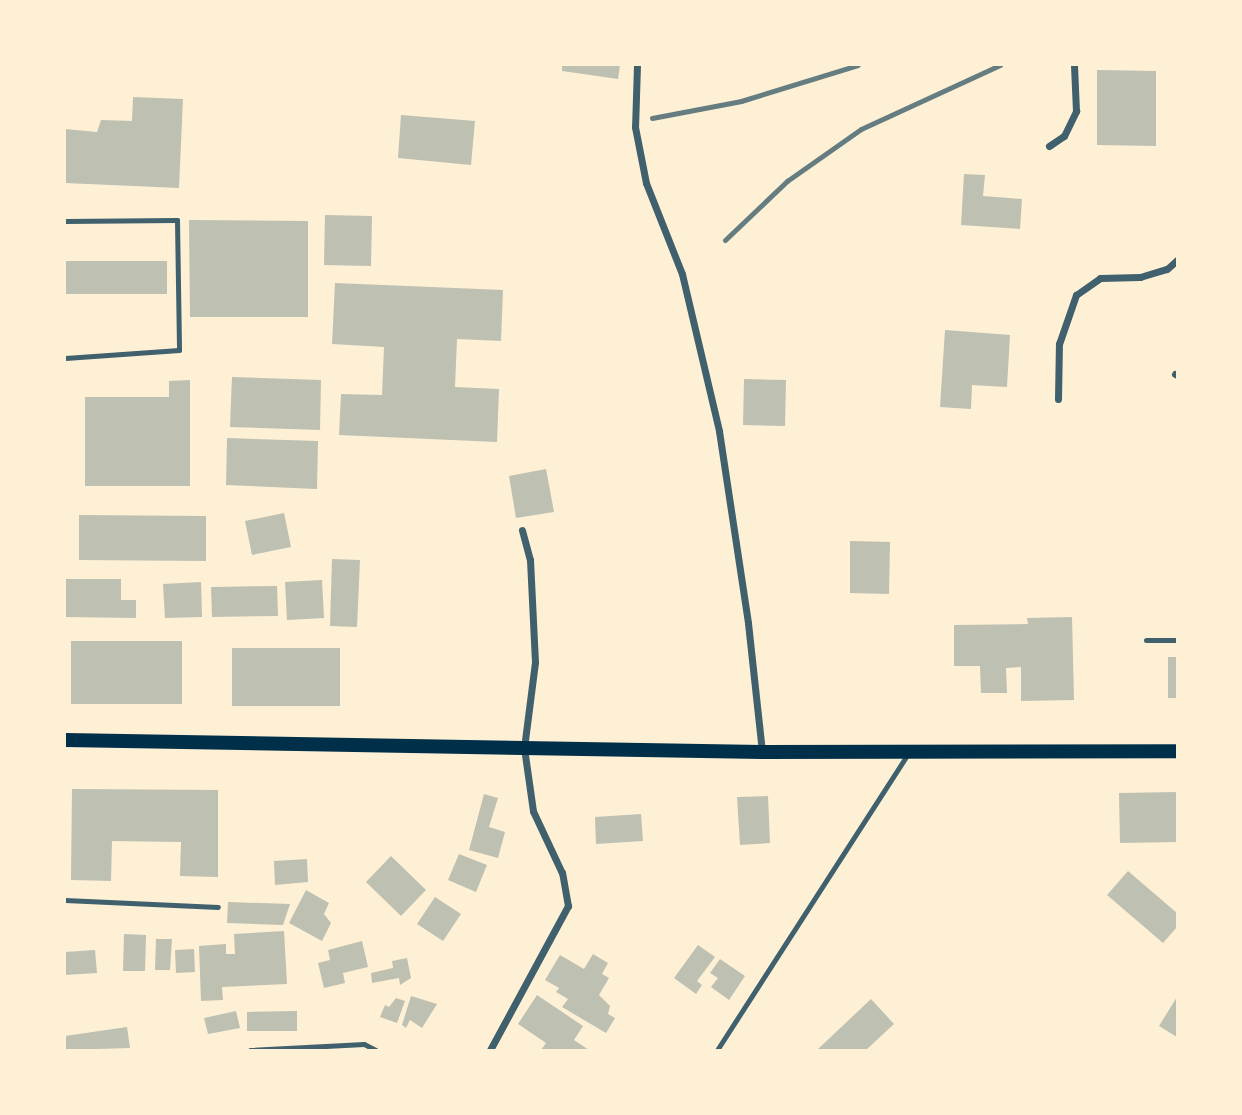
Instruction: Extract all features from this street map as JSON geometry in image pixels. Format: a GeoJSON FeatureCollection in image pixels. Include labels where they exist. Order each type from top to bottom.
{"type":"FeatureCollection","features":[{"type":"Feature","properties":{"kind":"main road"},"geometry":{"type":"LineString","coordinates":[[65,740],[762,752],[1177,751]]}},
{"type":"Feature","properties":{"kind":"street"},"geometry":{"type":"LineString","coordinates":[[637,65],[635,127],[646,184],[682,274],[719,431],[748,623],[762,752]]}},
{"type":"Feature","properties":{"kind":"street"},"geometry":{"type":"LineString","coordinates":[[1049,146],[1064,136],[1076,111],[1074,65]]}},
{"type":"Feature","properties":{"kind":"street"},"geometry":{"type":"LineString","coordinates":[[1058,399],[1059,344],[1076,295],[1100,278],[1140,276],[1167,269],[1177,260]]}},
{"type":"Feature","properties":{"kind":"street"},"geometry":{"type":"LineString","coordinates":[[489,1050],[568,906],[562,873],[533,811],[524,748],[535,662],[530,560],[522,530]]}},
{"type":"Feature","properties":{"kind":"lane"},"geometry":{"type":"LineString","coordinates":[[65,220],[177,220],[179,350],[65,358]]}},
{"type":"Feature","properties":{"kind":"lane"},"geometry":{"type":"LineString","coordinates":[[1146,640],[1177,640]]}},
{"type":"Feature","properties":{"kind":"lane"},"geometry":{"type":"LineString","coordinates":[[717,1050],[910,752]]}},
{"type":"Feature","properties":{"kind":"lane"},"geometry":{"type":"LineString","coordinates":[[65,900],[218,907]]}},
{"type":"Feature","properties":{"kind":"lane"},"geometry":{"type":"LineString","coordinates":[[250,1050],[364,1044],[376,1050]]}},
{"type":"Feature","properties":{"kind":"building"},"geometry":{"type":"Polygon","coordinates":[[[562,65],[620,65],[618,79],[562,71],[562,65]]]}},
{"type":"Feature","properties":{"kind":"building"},"geometry":{"type":"Polygon","coordinates":[[[1097,70],[1156,71],[1156,146],[1097,145],[1097,70]]]}},
{"type":"Feature","properties":{"kind":"building"},"geometry":{"type":"Polygon","coordinates":[[[133,97],[183,99],[179,188],[65,183],[65,129],[97,132],[101,120],[132,121],[133,97]]]}},
{"type":"Feature","properties":{"kind":"building"},"geometry":{"type":"Polygon","coordinates":[[[401,115],[475,121],[471,165],[398,158],[401,115]]]}},
{"type":"Feature","properties":{"kind":"building"},"geometry":{"type":"Polygon","coordinates":[[[964,174],[985,175],[983,196],[1022,199],[1020,229],[961,225],[964,174]]]}},
{"type":"Feature","properties":{"kind":"building"},"geometry":{"type":"Polygon","coordinates":[[[325,215],[372,216],[371,266],[324,265],[325,215]]]}},
{"type":"Feature","properties":{"kind":"building"},"geometry":{"type":"Polygon","coordinates":[[[189,220],[308,221],[308,317],[190,317],[189,220]]]}},
{"type":"Feature","properties":{"kind":"building"},"geometry":{"type":"Polygon","coordinates":[[[65,261],[167,261],[167,294],[65,294],[65,261]]]}},
{"type":"Feature","properties":{"kind":"building"},"geometry":{"type":"Polygon","coordinates":[[[335,283],[503,290],[501,341],[457,339],[455,387],[499,389],[497,442],[339,435],[341,394],[382,395],[384,347],[332,344],[335,283]]]}},
{"type":"Feature","properties":{"kind":"building"},"geometry":{"type":"Polygon","coordinates":[[[945,330],[1010,335],[1007,387],[972,385],[971,409],[940,407],[945,330]]]}},
{"type":"Feature","properties":{"kind":"building"},"geometry":{"type":"Polygon","coordinates":[[[232,377],[321,380],[320,430],[230,427],[232,377]]]}},
{"type":"Feature","properties":{"kind":"building"},"geometry":{"type":"Polygon","coordinates":[[[744,379],[786,380],[785,426],[743,425],[744,379]]]}},
{"type":"Feature","properties":{"kind":"building"},"geometry":{"type":"Polygon","coordinates":[[[190,380],[190,486],[85,486],[85,397],[169,397],[169,381],[190,380]]]}},
{"type":"Feature","properties":{"kind":"building"},"geometry":{"type":"Polygon","coordinates":[[[227,438],[318,441],[317,489],[226,485],[227,438]]]}},
{"type":"Feature","properties":{"kind":"building"},"geometry":{"type":"Polygon","coordinates":[[[546,469],[554,512],[516,518],[509,476],[546,469]]]}},
{"type":"Feature","properties":{"kind":"building"},"geometry":{"type":"Polygon","coordinates":[[[284,513],[291,547],[252,555],[245,521],[284,513]]]}},
{"type":"Feature","properties":{"kind":"building"},"geometry":{"type":"Polygon","coordinates":[[[79,515],[206,516],[206,561],[79,560],[79,515]]]}},
{"type":"Feature","properties":{"kind":"building"},"geometry":{"type":"Polygon","coordinates":[[[850,541],[890,542],[889,594],[850,593],[850,541]]]}},
{"type":"Feature","properties":{"kind":"building"},"geometry":{"type":"Polygon","coordinates":[[[332,559],[360,560],[357,627],[330,626],[332,559]]]}},
{"type":"Feature","properties":{"kind":"building"},"geometry":{"type":"Polygon","coordinates":[[[65,579],[121,579],[121,600],[136,600],[136,618],[65,617],[65,579]]]}},
{"type":"Feature","properties":{"kind":"building"},"geometry":{"type":"Polygon","coordinates":[[[322,580],[324,618],[287,620],[285,582],[322,580]]]}},
{"type":"Feature","properties":{"kind":"building"},"geometry":{"type":"Polygon","coordinates":[[[201,582],[202,617],[165,618],[163,584],[201,582]]]}},
{"type":"Feature","properties":{"kind":"building"},"geometry":{"type":"Polygon","coordinates":[[[277,586],[278,616],[212,617],[211,587],[277,586]]]}},
{"type":"Feature","properties":{"kind":"building"},"geometry":{"type":"Polygon","coordinates":[[[1072,617],[1074,700],[1021,701],[1021,667],[1006,668],[1007,693],[981,693],[980,666],[954,666],[954,625],[1028,624],[1027,618],[1072,617]]]}},
{"type":"Feature","properties":{"kind":"building"},"geometry":{"type":"Polygon","coordinates":[[[71,641],[182,641],[182,704],[71,704],[71,641]]]}},
{"type":"Feature","properties":{"kind":"building"},"geometry":{"type":"Polygon","coordinates":[[[232,648],[340,648],[340,706],[232,706],[232,648]]]}},
{"type":"Feature","properties":{"kind":"building"},"geometry":{"type":"Polygon","coordinates":[[[1168,657],[1177,657],[1177,698],[1168,698],[1168,657]]]}},
{"type":"Feature","properties":{"kind":"building"},"geometry":{"type":"Polygon","coordinates":[[[72,789],[218,790],[218,877],[180,876],[181,842],[112,841],[111,881],[71,880],[72,789]]]}},
{"type":"Feature","properties":{"kind":"building"},"geometry":{"type":"Polygon","coordinates":[[[1177,792],[1177,842],[1120,843],[1119,793],[1177,792]]]}},
{"type":"Feature","properties":{"kind":"building"},"geometry":{"type":"Polygon","coordinates":[[[484,794],[498,798],[489,827],[505,832],[498,858],[469,850],[484,794]]]}},
{"type":"Feature","properties":{"kind":"building"},"geometry":{"type":"Polygon","coordinates":[[[768,796],[770,843],[740,845],[737,797],[768,796]]]}},
{"type":"Feature","properties":{"kind":"building"},"geometry":{"type":"Polygon","coordinates":[[[641,814],[643,841],[596,844],[595,817],[641,814]]]}},
{"type":"Feature","properties":{"kind":"building"},"geometry":{"type":"Polygon","coordinates":[[[459,854],[487,865],[476,892],[448,880],[459,854]]]}},
{"type":"Feature","properties":{"kind":"building"},"geometry":{"type":"Polygon","coordinates":[[[391,856],[426,890],[401,916],[366,882],[391,856]]]}},
{"type":"Feature","properties":{"kind":"building"},"geometry":{"type":"Polygon","coordinates":[[[307,859],[308,882],[275,885],[274,861],[307,859]]]}},
{"type":"Feature","properties":{"kind":"building"},"geometry":{"type":"Polygon","coordinates":[[[1128,871],[1177,913],[1177,927],[1163,943],[1107,895],[1128,871]]]}},
{"type":"Feature","properties":{"kind":"building"},"geometry":{"type":"Polygon","coordinates":[[[306,890],[329,903],[324,914],[331,923],[322,941],[289,923],[306,890]]]}},
{"type":"Feature","properties":{"kind":"building"},"geometry":{"type":"Polygon","coordinates":[[[435,897],[461,914],[443,941],[417,924],[435,897]]]}},
{"type":"Feature","properties":{"kind":"building"},"geometry":{"type":"Polygon","coordinates":[[[228,902],[290,904],[283,925],[227,923],[228,902]]]}},
{"type":"Feature","properties":{"kind":"building"},"geometry":{"type":"Polygon","coordinates":[[[284,931],[287,984],[222,987],[223,1000],[201,1001],[199,946],[226,944],[226,954],[235,954],[234,934],[284,931]]]}},
{"type":"Feature","properties":{"kind":"building"},"geometry":{"type":"Polygon","coordinates":[[[124,934],[146,935],[145,971],[123,971],[124,934]]]}},
{"type":"Feature","properties":{"kind":"building"},"geometry":{"type":"Polygon","coordinates":[[[156,939],[172,939],[170,970],[155,970],[156,939]]]}},
{"type":"Feature","properties":{"kind":"building"},"geometry":{"type":"Polygon","coordinates":[[[362,941],[368,967],[343,973],[345,983],[324,988],[318,963],[330,960],[328,950],[362,941]]]}},
{"type":"Feature","properties":{"kind":"building"},"geometry":{"type":"Polygon","coordinates":[[[698,945],[715,957],[697,981],[702,985],[696,994],[674,978],[698,945]]]}},
{"type":"Feature","properties":{"kind":"building"},"geometry":{"type":"Polygon","coordinates":[[[194,949],[195,972],[176,973],[175,950],[194,949]]]}},
{"type":"Feature","properties":{"kind":"building"},"geometry":{"type":"Polygon","coordinates":[[[95,950],[97,973],[65,975],[65,952],[95,950]]]}},
{"type":"Feature","properties":{"kind":"building"},"geometry":{"type":"Polygon","coordinates":[[[593,954],[608,963],[602,974],[609,978],[599,995],[610,1006],[608,1014],[615,1018],[606,1033],[562,1007],[568,999],[556,992],[559,988],[545,980],[560,955],[584,969],[593,954]]]}},
{"type":"Feature","properties":{"kind":"building"},"geometry":{"type":"Polygon","coordinates":[[[407,958],[411,978],[400,985],[399,978],[372,983],[371,973],[393,968],[392,961],[407,958]]]}},
{"type":"Feature","properties":{"kind":"building"},"geometry":{"type":"Polygon","coordinates":[[[720,959],[745,976],[729,1000],[711,987],[718,978],[710,973],[720,959]]]}},
{"type":"Feature","properties":{"kind":"building"},"geometry":{"type":"Polygon","coordinates":[[[537,995],[583,1026],[574,1040],[589,1050],[541,1050],[546,1043],[518,1024],[537,995]]]}},
{"type":"Feature","properties":{"kind":"building"},"geometry":{"type":"Polygon","coordinates":[[[411,996],[437,1004],[422,1028],[410,1020],[406,1028],[402,1025],[411,996]]]}},
{"type":"Feature","properties":{"kind":"building"},"geometry":{"type":"Polygon","coordinates":[[[1177,997],[1177,1037],[1159,1026],[1177,997]]]}},
{"type":"Feature","properties":{"kind":"building"},"geometry":{"type":"Polygon","coordinates":[[[396,998],[405,1001],[397,1023],[380,1017],[385,1005],[389,1007],[396,998]]]}},
{"type":"Feature","properties":{"kind":"building"},"geometry":{"type":"Polygon","coordinates":[[[871,999],[894,1024],[866,1050],[817,1050],[871,999]]]}},
{"type":"Feature","properties":{"kind":"building"},"geometry":{"type":"Polygon","coordinates":[[[236,1011],[240,1028],[208,1034],[204,1018],[236,1011]]]}},
{"type":"Feature","properties":{"kind":"building"},"geometry":{"type":"Polygon","coordinates":[[[297,1011],[297,1031],[247,1031],[247,1012],[297,1011]]]}},
{"type":"Feature","properties":{"kind":"building"},"geometry":{"type":"Polygon","coordinates":[[[127,1027],[130,1048],[65,1050],[65,1036],[127,1027]]]}},
{"type":"Feature","properties":{"kind":"railway"},"geometry":{"type":"LineString","coordinates":[[652,118],[741,101],[858,65]]}},
{"type":"Feature","properties":{"kind":"railway"},"geometry":{"type":"LineString","coordinates":[[725,240],[787,181],[861,129],[1000,65]]}}]}
